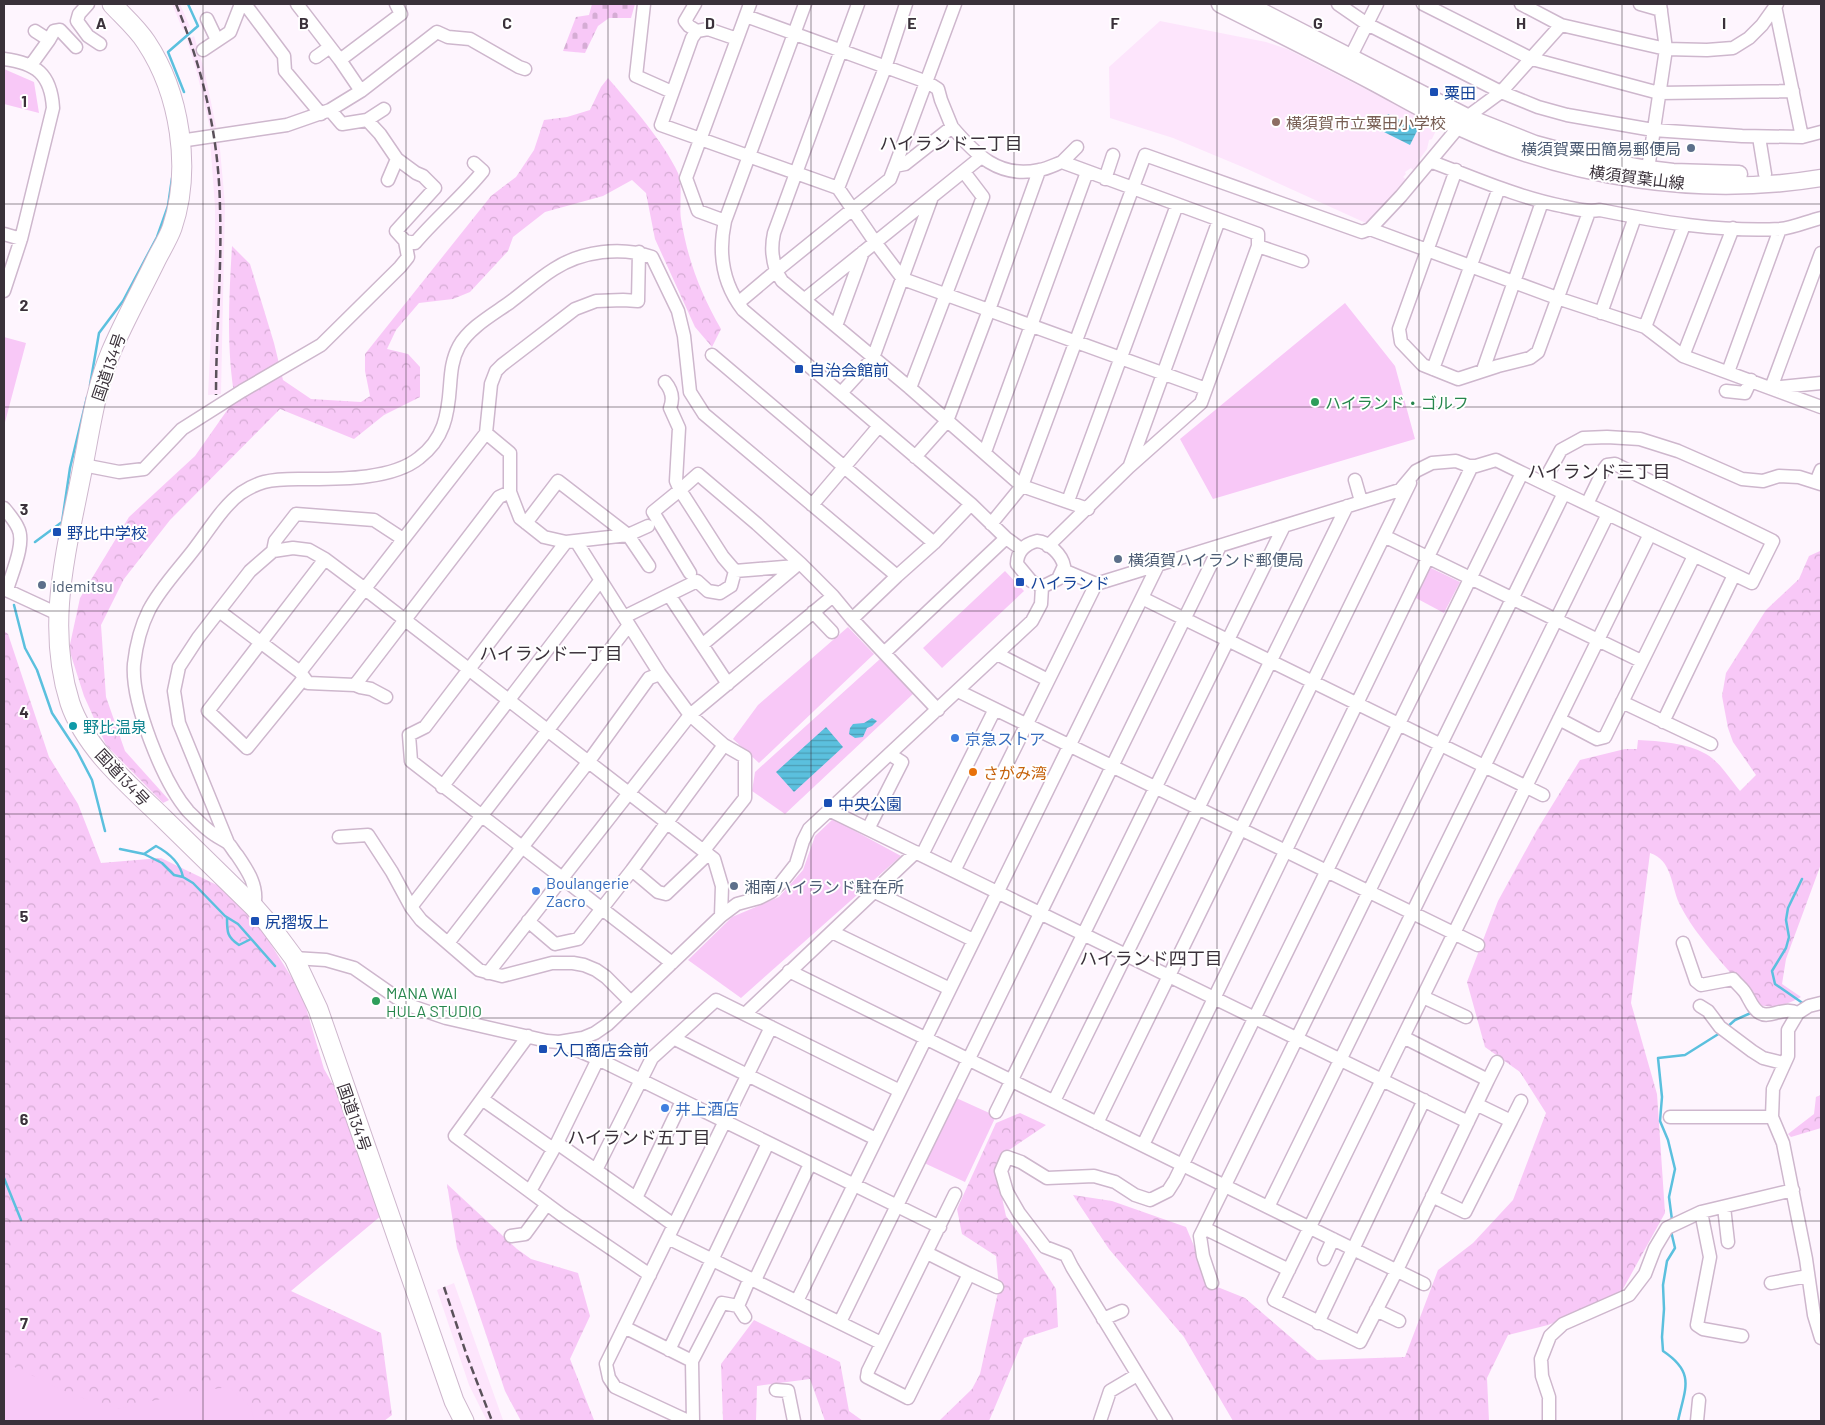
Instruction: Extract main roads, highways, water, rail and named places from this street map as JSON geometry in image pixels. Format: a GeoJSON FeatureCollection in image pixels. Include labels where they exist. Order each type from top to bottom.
{"type":"FeatureCollection","features":[{"type":"Feature","properties":{"kind":"highway","name":"国道134号"},"geometry":{"type":"LineString","coordinates":[[112,4],[144,39],[157,60],[168,88],[179,122],[181,161],[179,196],[172,229],[110,354],[99,389],[88,438],[60,586],[58,614],[58,640],[71,704],[88,737],[116,774],[254,906],[294,958],[322,1022],[397,1241],[454,1401],[464,1421]]}},
{"type":"Feature","properties":{"kind":"main road","name":"横須賀葉山線"},"geometry":{"type":"LineString","coordinates":[[1220,4],[1463,122],[1542,158],[1575,169],[1662,183],[1713,186],[1756,185],[1821,178]]}},
{"type":"Feature","properties":{"kind":"main road","name":"横須賀葉山線"},"geometry":{"type":"LineString","coordinates":[[1255,6],[1351,56],[1463,122],[1535,144],[1587,158],[1648,169],[1725,175],[1765,174],[1821,168]]}},
{"type":"Feature","properties":{"kind":"water"},"geometry":{"type":"Polygon","coordinates":[[[1388,114],[1418,129],[1410,145],[1380,130],[1388,114]]]}},
{"type":"Feature","properties":{"kind":"water"},"geometry":{"type":"Polygon","coordinates":[[[872,718],[877,721],[867,728],[863,737],[855,738],[849,734],[853,724],[864,723],[872,718]]]}},
{"type":"Feature","properties":{"kind":"water"},"geometry":{"type":"Polygon","coordinates":[[[826,727],[843,747],[794,792],[776,772],[826,727]]]}},
{"type":"Feature","properties":{"kind":"waterway"},"geometry":{"type":"LineString","coordinates":[[184,92],[168,52],[198,26],[188,4]]}},
{"type":"Feature","properties":{"kind":"waterway"},"geometry":{"type":"LineString","coordinates":[[90,385],[99,333],[123,301],[157,237],[168,206],[172,178]]}},
{"type":"Feature","properties":{"kind":"waterway"},"geometry":{"type":"LineString","coordinates":[[35,542],[62,522],[70,468],[87,397]]}},
{"type":"Feature","properties":{"kind":"waterway"},"geometry":{"type":"LineString","coordinates":[[14,605],[25,648],[37,670],[52,713],[77,751],[92,780],[105,831]]}},
{"type":"Feature","properties":{"kind":"waterway"},"geometry":{"type":"LineString","coordinates":[[120,849],[144,854],[156,846],[165,852],[177,862],[183,877],[193,883],[225,916],[238,924],[275,966]]}},
{"type":"Feature","properties":{"kind":"waterway"},"geometry":{"type":"LineString","coordinates":[[144,854],[162,863],[174,875],[183,877]]}},
{"type":"Feature","properties":{"kind":"waterway"},"geometry":{"type":"LineString","coordinates":[[1802,879],[1788,908],[1786,920],[1789,937],[1786,948],[1772,971],[1775,984],[1804,1004]]}},
{"type":"Feature","properties":{"kind":"waterway"},"geometry":{"type":"LineString","coordinates":[[227,918],[228,934],[235,942],[239,945],[251,939]]}},
{"type":"Feature","properties":{"kind":"waterway"},"geometry":{"type":"LineString","coordinates":[[1726,1028],[1735,1020],[1753,1012]]}},
{"type":"Feature","properties":{"kind":"waterway"},"geometry":{"type":"LineString","coordinates":[[1672,1220],[1669,1197],[1675,1169],[1668,1140],[1660,1121],[1662,1097],[1658,1058],[1685,1055],[1720,1033]]}},
{"type":"Feature","properties":{"kind":"waterway"},"geometry":{"type":"LineString","coordinates":[[4,1178],[21,1220]]}},
{"type":"Feature","properties":{"kind":"waterway"},"geometry":{"type":"LineString","coordinates":[[1671,1231],[1675,1248],[1667,1261],[1663,1285],[1662,1337],[1663,1351],[1673,1359],[1684,1374],[1685,1390],[1678,1421]]}},
{"type":"Feature","properties":{"kind":"railway"},"geometry":{"type":"LineString","coordinates":[[176,4],[202,78],[213,129],[219,182],[220,278],[216,395]]}},
{"type":"Feature","properties":{"kind":"railway"},"geometry":{"type":"LineString","coordinates":[[444,1287],[467,1356],[492,1421]]}},
{"type":"Feature","properties":{"kind":"place","name":"粟田"},"geometry":{"type":"Point","coordinates":[1434,92]}},
{"type":"Feature","properties":{"kind":"place","name":"横須賀市立粟田小学校"},"geometry":{"type":"Point","coordinates":[1276,122]}},
{"type":"Feature","properties":{"kind":"place","name":"横須賀粟田簡易郵便局"},"geometry":{"type":"Point","coordinates":[1691,148]}},
{"type":"Feature","properties":{"kind":"place","name":"自治会館前"},"geometry":{"type":"Point","coordinates":[799,369]}},
{"type":"Feature","properties":{"kind":"place","name":"ハイランド・ゴルフ"},"geometry":{"type":"Point","coordinates":[1315,402]}},
{"type":"Feature","properties":{"kind":"place","name":"野比中学校"},"geometry":{"type":"Point","coordinates":[57,532]}},
{"type":"Feature","properties":{"kind":"place","name":"横須賀ハイランド郵便局"},"geometry":{"type":"Point","coordinates":[1118,559]}},
{"type":"Feature","properties":{"kind":"place","name":"ハイランド"},"geometry":{"type":"Point","coordinates":[1020,582]}},
{"type":"Feature","properties":{"kind":"place","name":"idemitsu"},"geometry":{"type":"Point","coordinates":[42,585]}},
{"type":"Feature","properties":{"kind":"place","name":"野比温泉"},"geometry":{"type":"Point","coordinates":[73,726]}},
{"type":"Feature","properties":{"kind":"place","name":"京急ストア"},"geometry":{"type":"Point","coordinates":[955,738]}},
{"type":"Feature","properties":{"kind":"place","name":"さがみ湾"},"geometry":{"type":"Point","coordinates":[973,772]}},
{"type":"Feature","properties":{"kind":"place","name":"中央公園"},"geometry":{"type":"Point","coordinates":[828,803]}},
{"type":"Feature","properties":{"kind":"place","name":"湘南ハイランド駐在所"},"geometry":{"type":"Point","coordinates":[734,886]}},
{"type":"Feature","properties":{"kind":"place","name":"Boulangerie Zacro"},"geometry":{"type":"Point","coordinates":[536,891]}},
{"type":"Feature","properties":{"kind":"place","name":"尻摺坂上"},"geometry":{"type":"Point","coordinates":[255,921]}},
{"type":"Feature","properties":{"kind":"place","name":"MANA WAI HULA STUDIO"},"geometry":{"type":"Point","coordinates":[376,1001]}},
{"type":"Feature","properties":{"kind":"place","name":"入口商店会前"},"geometry":{"type":"Point","coordinates":[543,1049]}},
{"type":"Feature","properties":{"kind":"place","name":"井上酒店"},"geometry":{"type":"Point","coordinates":[665,1108]}},
{"type":"Feature","properties":{"kind":"district","name":"ハイランド二丁目"},"geometry":{"type":"Point","coordinates":[951,143]}},
{"type":"Feature","properties":{"kind":"district","name":"ハイランド三丁目"},"geometry":{"type":"Point","coordinates":[1599,471]}},
{"type":"Feature","properties":{"kind":"district","name":"ハイランド一丁目"},"geometry":{"type":"Point","coordinates":[551,653]}},
{"type":"Feature","properties":{"kind":"district","name":"ハイランド四丁目"},"geometry":{"type":"Point","coordinates":[1151,958]}},
{"type":"Feature","properties":{"kind":"district","name":"ハイランド五丁目"},"geometry":{"type":"Point","coordinates":[639,1137]}}]}
